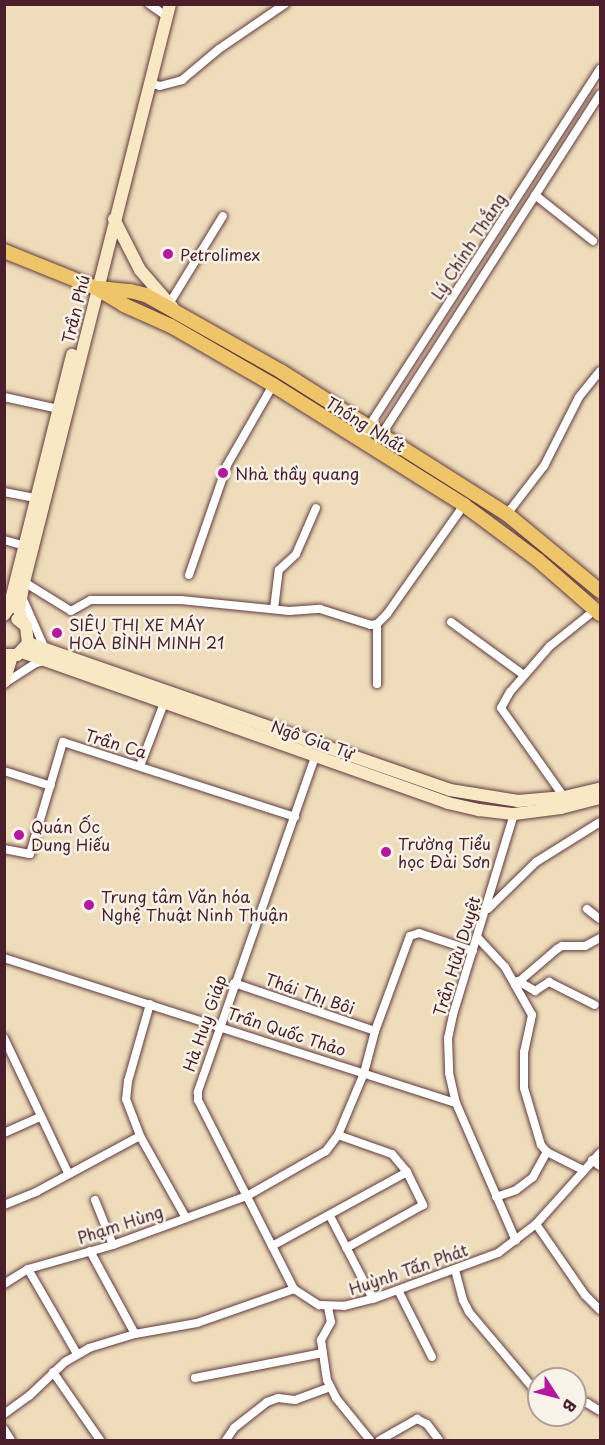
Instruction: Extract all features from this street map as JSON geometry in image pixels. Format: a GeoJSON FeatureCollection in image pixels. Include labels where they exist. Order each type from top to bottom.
{"type":"FeatureCollection","features":[{"type":"Feature","properties":{"kind":"main road","name":"Trần Phú"},"geometry":{"type":"LineString","coordinates":[[93,287],[114,219],[149,83],[161,8]]}},
{"type":"Feature","properties":{"kind":"main road","name":"Trần Phú"},"geometry":{"type":"LineString","coordinates":[[4,617],[28,546],[161,8]]}},
{"type":"Feature","properties":{"kind":"main road"},"geometry":{"type":"LineString","coordinates":[[114,219],[140,270],[174,308],[171,326]]}},
{"type":"Feature","properties":{"kind":"main road","name":"Thống Nhất"},"geometry":{"type":"LineString","coordinates":[[4,250],[93,287],[124,305],[171,326],[273,385],[464,505],[571,588],[598,612]]}},
{"type":"Feature","properties":{"kind":"main road","name":"Thống Nhất"},"geometry":{"type":"LineString","coordinates":[[93,287],[137,292],[174,308],[282,372],[507,514],[600,591]]}},
{"type":"Feature","properties":{"kind":"main road"},"geometry":{"type":"LineString","coordinates":[[273,385],[282,372]]}},
{"type":"Feature","properties":{"kind":"main road","name":"Trần Phú"},"geometry":{"type":"LineString","coordinates":[[12,597],[24,582],[35,498],[62,410]]}},
{"type":"Feature","properties":{"kind":"main road"},"geometry":{"type":"LineString","coordinates":[[464,505],[475,492]]}},
{"type":"Feature","properties":{"kind":"main road"},"geometry":{"type":"LineString","coordinates":[[571,588],[583,575]]}},
{"type":"Feature","properties":{"kind":"main road","name":"Trần Phú"},"geometry":{"type":"LineString","coordinates":[[12,597],[28,631],[17,652]]}},
{"type":"Feature","properties":{"kind":"main road"},"geometry":{"type":"LineString","coordinates":[[4,617],[22,622]]}},
{"type":"Feature","properties":{"kind":"main road"},"geometry":{"type":"LineString","coordinates":[[4,682],[17,652]]}},
{"type":"Feature","properties":{"kind":"main road","name":"Ngô Gia Tự"},"geometry":{"type":"LineString","coordinates":[[17,652],[46,655],[251,728],[315,757],[405,782],[518,801],[564,797],[600,789]]}},
{"type":"Feature","properties":{"kind":"main road","name":"Ngô Gia Tự"},"geometry":{"type":"LineString","coordinates":[[251,728],[320,744],[405,782],[479,810],[514,813],[561,808],[600,798]]}},
{"type":"Feature","properties":{"kind":"main road"},"geometry":{"type":"LineString","coordinates":[[315,757],[320,744]]}},
{"type":"Feature","properties":{"kind":"main road"},"geometry":{"type":"LineString","coordinates":[[514,813],[518,801]]}},
{"type":"Feature","properties":{"kind":"street"},"geometry":{"type":"LineString","coordinates":[[149,83],[160,86],[182,80],[219,49],[285,4]]}},
{"type":"Feature","properties":{"kind":"street","name":"Lý Chính Thắng"},"geometry":{"type":"LineString","coordinates":[[360,440],[600,69]]}},
{"type":"Feature","properties":{"kind":"street","name":"Lý Chính Thắng"},"geometry":{"type":"LineString","coordinates":[[373,448],[600,94]]}},
{"type":"Feature","properties":{"kind":"street"},"geometry":{"type":"LineString","coordinates":[[536,195],[593,241]]}},
{"type":"Feature","properties":{"kind":"street"},"geometry":{"type":"LineString","coordinates":[[174,308],[223,216]]}},
{"type":"Feature","properties":{"kind":"street"},"geometry":{"type":"LineString","coordinates":[[465,278],[477,286]]}},
{"type":"Feature","properties":{"kind":"street"},"geometry":{"type":"LineString","coordinates":[[507,514],[544,466],[579,397],[600,371]]}},
{"type":"Feature","properties":{"kind":"street"},"geometry":{"type":"LineString","coordinates":[[189,576],[227,465],[273,385]]}},
{"type":"Feature","properties":{"kind":"street"},"geometry":{"type":"LineString","coordinates":[[4,397],[62,410]]}},
{"type":"Feature","properties":{"kind":"street"},"geometry":{"type":"LineString","coordinates":[[4,492],[35,498]]}},
{"type":"Feature","properties":{"kind":"street"},"geometry":{"type":"LineString","coordinates":[[24,582],[71,611],[87,602],[98,600],[181,600],[289,610],[320,609],[371,625],[377,624],[387,614],[464,505]]}},
{"type":"Feature","properties":{"kind":"street"},"geometry":{"type":"LineString","coordinates":[[274,609],[279,570],[296,554],[316,508]]}},
{"type":"Feature","properties":{"kind":"street"},"geometry":{"type":"LineString","coordinates":[[4,540],[28,546]]}},
{"type":"Feature","properties":{"kind":"street"},"geometry":{"type":"LineString","coordinates":[[4,682],[46,655],[12,597]]}},
{"type":"Feature","properties":{"kind":"street"},"geometry":{"type":"LineString","coordinates":[[564,797],[501,708],[502,702],[550,646],[598,612]]}},
{"type":"Feature","properties":{"kind":"street"},"geometry":{"type":"LineString","coordinates":[[451,622],[524,675]]}},
{"type":"Feature","properties":{"kind":"street"},"geometry":{"type":"LineString","coordinates":[[377,624],[377,684]]}},
{"type":"Feature","properties":{"kind":"street"},"geometry":{"type":"LineString","coordinates":[[140,765],[166,698]]}},
{"type":"Feature","properties":{"kind":"street","name":"Trần Ca"},"geometry":{"type":"LineString","coordinates":[[4,849],[30,854],[63,742],[140,765],[295,817]]}},
{"type":"Feature","properties":{"kind":"street","name":"Hà Huy Giáp"},"geometry":{"type":"LineString","coordinates":[[294,1288],[198,1100],[200,1082],[219,1025],[315,757]]}},
{"type":"Feature","properties":{"kind":"street"},"geometry":{"type":"LineString","coordinates":[[4,771],[51,786]]}},
{"type":"Feature","properties":{"kind":"street","name":"Trần Hữu Duyệt"},"geometry":{"type":"LineString","coordinates":[[514,813],[448,1038],[449,1073],[456,1103],[516,1241]]}},
{"type":"Feature","properties":{"kind":"street"},"geometry":{"type":"LineString","coordinates":[[486,912],[536,862],[600,822]]}},
{"type":"Feature","properties":{"kind":"street"},"geometry":{"type":"LineString","coordinates":[[587,909],[600,919]]}},
{"type":"Feature","properties":{"kind":"street"},"geometry":{"type":"LineString","coordinates":[[346,1248],[423,1205],[407,1173],[392,1154],[338,1135],[364,1072],[375,1031],[410,936],[418,933],[473,951]]}},
{"type":"Feature","properties":{"kind":"street"},"geometry":{"type":"LineString","coordinates":[[477,937],[498,958],[516,983],[532,1015],[524,1052],[524,1088],[541,1145],[547,1152],[583,1170]]}},
{"type":"Feature","properties":{"kind":"street"},"geometry":{"type":"LineString","coordinates":[[516,983],[562,946],[585,946],[600,938]]}},
{"type":"Feature","properties":{"kind":"street","name":"Trần Quốc Thảo"},"geometry":{"type":"LineString","coordinates":[[4,958],[219,1025],[456,1103]]}},
{"type":"Feature","properties":{"kind":"street"},"geometry":{"type":"LineString","coordinates":[[516,983],[535,991],[549,982],[595,1005]]}},
{"type":"Feature","properties":{"kind":"street","name":"Thái Thị Bôi"},"geometry":{"type":"LineString","coordinates":[[234,983],[375,1031]]}},
{"type":"Feature","properties":{"kind":"street"},"geometry":{"type":"LineString","coordinates":[[150,1004],[128,1081],[126,1100],[140,1136],[186,1218]]}},
{"type":"Feature","properties":{"kind":"street"},"geometry":{"type":"LineString","coordinates":[[4,1038],[68,1173]]}},
{"type":"Feature","properties":{"kind":"street"},"geometry":{"type":"LineString","coordinates":[[4,1133],[40,1118]]}},
{"type":"Feature","properties":{"kind":"street","name":"Phạm Hùng"},"geometry":{"type":"LineString","coordinates":[[4,1284],[28,1269],[113,1245],[248,1196],[326,1151],[338,1135]]}},
{"type":"Feature","properties":{"kind":"street"},"geometry":{"type":"LineString","coordinates":[[4,1205],[140,1136]]}},
{"type":"Feature","properties":{"kind":"street"},"geometry":{"type":"LineString","coordinates":[[496,1197],[516,1190],[533,1178],[547,1152]]}},
{"type":"Feature","properties":{"kind":"street","name":"Huỳnh Tấn Phát"},"geometry":{"type":"LineString","coordinates":[[328,1307],[373,1299],[498,1253],[536,1224],[600,1153]]}},
{"type":"Feature","properties":{"kind":"street"},"geometry":{"type":"LineString","coordinates":[[592,1160],[600,1166]]}},
{"type":"Feature","properties":{"kind":"street"},"geometry":{"type":"LineString","coordinates":[[272,1246],[407,1173]]}},
{"type":"Feature","properties":{"kind":"street"},"geometry":{"type":"LineString","coordinates":[[95,1200],[113,1245]]}},
{"type":"Feature","properties":{"kind":"street"},"geometry":{"type":"LineString","coordinates":[[330,1216],[373,1299]]}},
{"type":"Feature","properties":{"kind":"street"},"geometry":{"type":"LineString","coordinates":[[536,1224],[585,1295],[600,1310]]}},
{"type":"Feature","properties":{"kind":"street"},"geometry":{"type":"LineString","coordinates":[[90,1251],[135,1334]]}},
{"type":"Feature","properties":{"kind":"street"},"geometry":{"type":"LineString","coordinates":[[28,1269],[77,1354]]}},
{"type":"Feature","properties":{"kind":"street"},"geometry":{"type":"LineString","coordinates":[[455,1270],[463,1300],[469,1312],[527,1381]]}},
{"type":"Feature","properties":{"kind":"street"},"geometry":{"type":"LineString","coordinates":[[4,1414],[29,1396],[53,1372],[89,1348],[135,1334],[197,1323],[294,1288],[314,1302],[328,1307],[331,1322],[321,1340],[330,1388],[370,1440]]}},
{"type":"Feature","properties":{"kind":"street"},"geometry":{"type":"LineString","coordinates":[[398,1290],[432,1357]]}},
{"type":"Feature","properties":{"kind":"street"},"geometry":{"type":"LineString","coordinates":[[195,1378],[323,1353]]}},
{"type":"Feature","properties":{"kind":"street"},"geometry":{"type":"LineString","coordinates":[[53,1372],[100,1440]]}},
{"type":"Feature","properties":{"kind":"street"},"geometry":{"type":"LineString","coordinates":[[226,1440],[234,1428],[267,1402],[278,1398],[295,1400],[330,1388]]}},
{"type":"Feature","properties":{"kind":"street"},"geometry":{"type":"LineString","coordinates":[[380,1440],[417,1419],[427,1424],[439,1440]]}},
{"type":"Feature","properties":{"kind":"street"},"geometry":{"type":"LineString","coordinates":[[4,1430],[11,1440]]}},
{"type":"Feature","properties":{"kind":"place","name":"Petrolimex"},"geometry":{"type":"Point","coordinates":[168,254]}},
{"type":"Feature","properties":{"kind":"place","name":"Nhà thầy quang"},"geometry":{"type":"Point","coordinates":[223,473]}},
{"type":"Feature","properties":{"kind":"place","name":"SIÊU THỊ XE MÁY HOÀ BÌNH MINH 21"},"geometry":{"type":"Point","coordinates":[57,633]}},
{"type":"Feature","properties":{"kind":"place","name":"Quán Ốc Dung Hiếu"},"geometry":{"type":"Point","coordinates":[19,835]}},
{"type":"Feature","properties":{"kind":"place","name":"Trường Tiểu học Đài Sơn"},"geometry":{"type":"Point","coordinates":[386,852]}},
{"type":"Feature","properties":{"kind":"place","name":"Trung tâm Văn hóa Nghệ Thuật Ninh Thuận"},"geometry":{"type":"Point","coordinates":[89,905]}}]}
